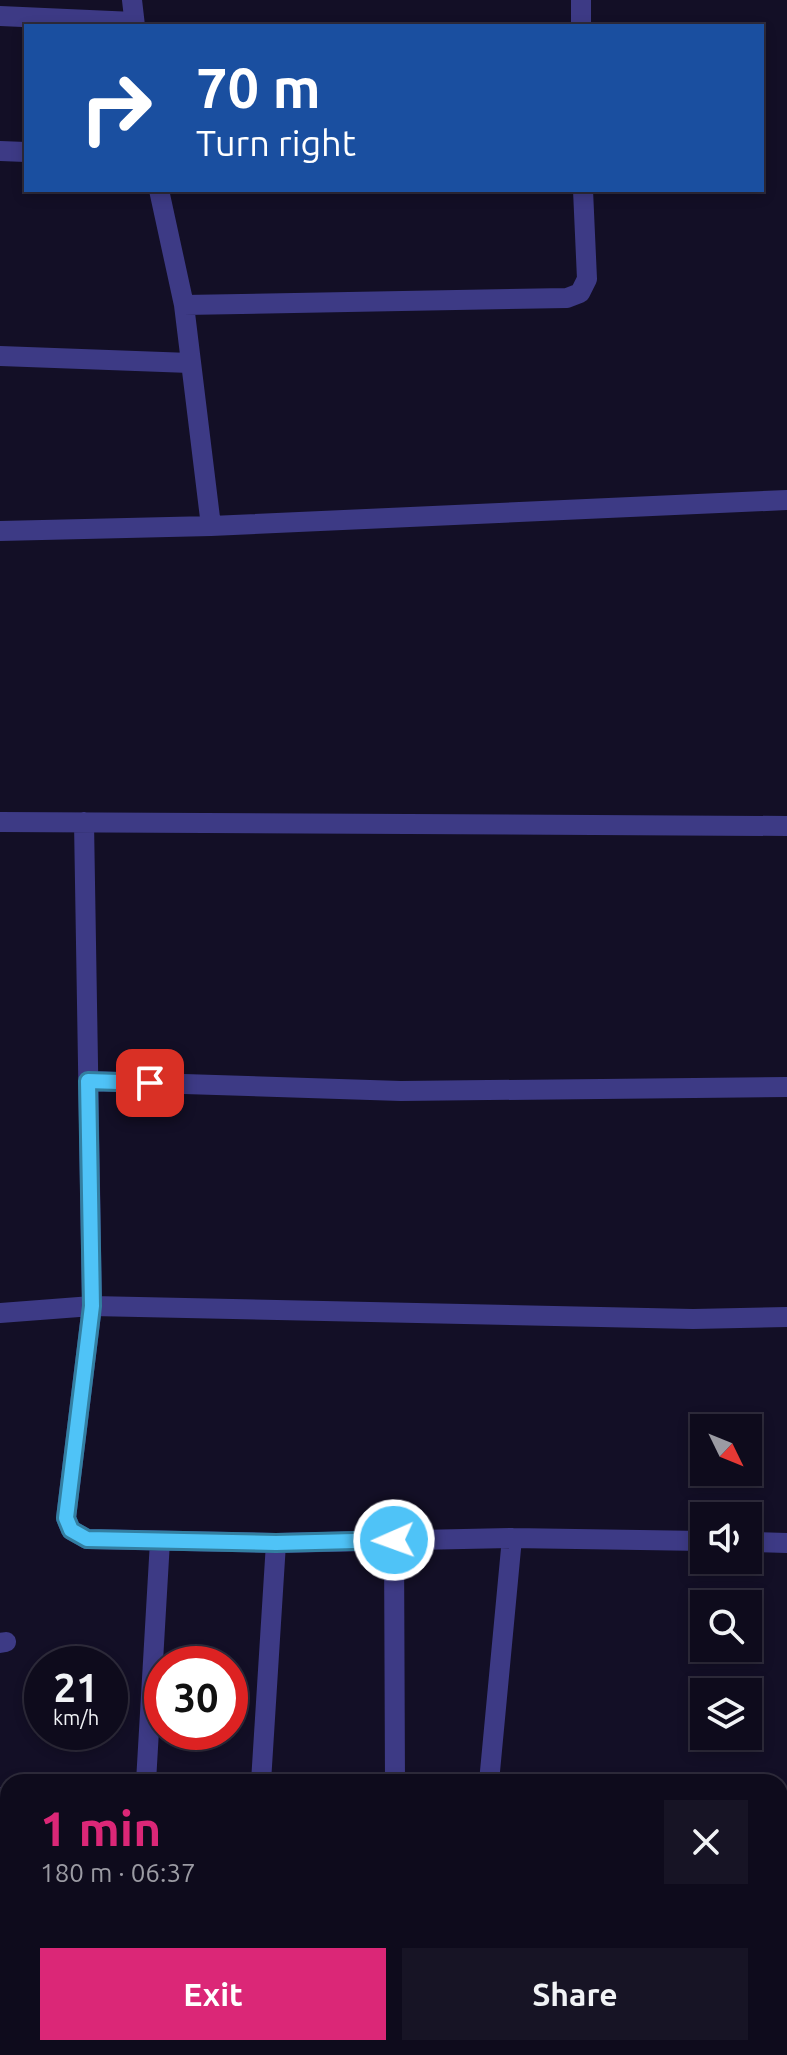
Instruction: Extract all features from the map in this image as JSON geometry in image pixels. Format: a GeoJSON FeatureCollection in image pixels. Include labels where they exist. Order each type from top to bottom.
{"type":"FeatureCollection","features":[{"type":"Feature","properties":{"kind":"street"},"geometry":{"type":"LineString","coordinates":[[0,16],[134,24],[132,0]]}},
{"type":"Feature","properties":{"kind":"street"},"geometry":{"type":"LineString","coordinates":[[581,0],[581,24]]}},
{"type":"Feature","properties":{"kind":"street"},"geometry":{"type":"LineString","coordinates":[[0,151],[24,152]]}},
{"type":"Feature","properties":{"kind":"street"},"geometry":{"type":"LineString","coordinates":[[159,192],[184,305],[211,526]]}},
{"type":"Feature","properties":{"kind":"street"},"geometry":{"type":"LineString","coordinates":[[184,305],[567,298],[580,293],[587,279],[583,192]]}},
{"type":"Feature","properties":{"kind":"street"},"geometry":{"type":"LineString","coordinates":[[0,356],[190,363]]}},
{"type":"Feature","properties":{"kind":"street"},"geometry":{"type":"LineString","coordinates":[[0,531],[211,526],[787,500]]}},
{"type":"Feature","properties":{"kind":"street"},"geometry":{"type":"LineString","coordinates":[[0,822],[787,826]]}},
{"type":"Feature","properties":{"kind":"street"},"geometry":{"type":"LineString","coordinates":[[84,822],[92,1306],[66,1518],[71,1530],[87,1539],[160,1541],[276,1543],[512,1538],[690,1541]]}},
{"type":"Feature","properties":{"kind":"street"},"geometry":{"type":"LineString","coordinates":[[88,1081],[401,1091],[787,1087]]}},
{"type":"Feature","properties":{"kind":"street"},"geometry":{"type":"LineString","coordinates":[[0,1313],[92,1306],[677,1318],[787,1317]]}},
{"type":"Feature","properties":{"kind":"street"},"geometry":{"type":"LineString","coordinates":[[490,1774],[512,1538]]}},
{"type":"Feature","properties":{"kind":"street"},"geometry":{"type":"LineString","coordinates":[[394,1540],[395,1774]]}},
{"type":"Feature","properties":{"kind":"street"},"geometry":{"type":"LineString","coordinates":[[146,1774],[160,1541]]}},
{"type":"Feature","properties":{"kind":"street"},"geometry":{"type":"LineString","coordinates":[[762,1542],[787,1543]]}},
{"type":"Feature","properties":{"kind":"street"},"geometry":{"type":"LineString","coordinates":[[262,1774],[276,1543]]}},
{"type":"Feature","properties":{"kind":"route"},"geometry":{"type":"LineString","coordinates":[[150,1083],[88,1081],[92,1306],[66,1518],[71,1530],[87,1539],[276,1543],[394,1540]]}}]}
